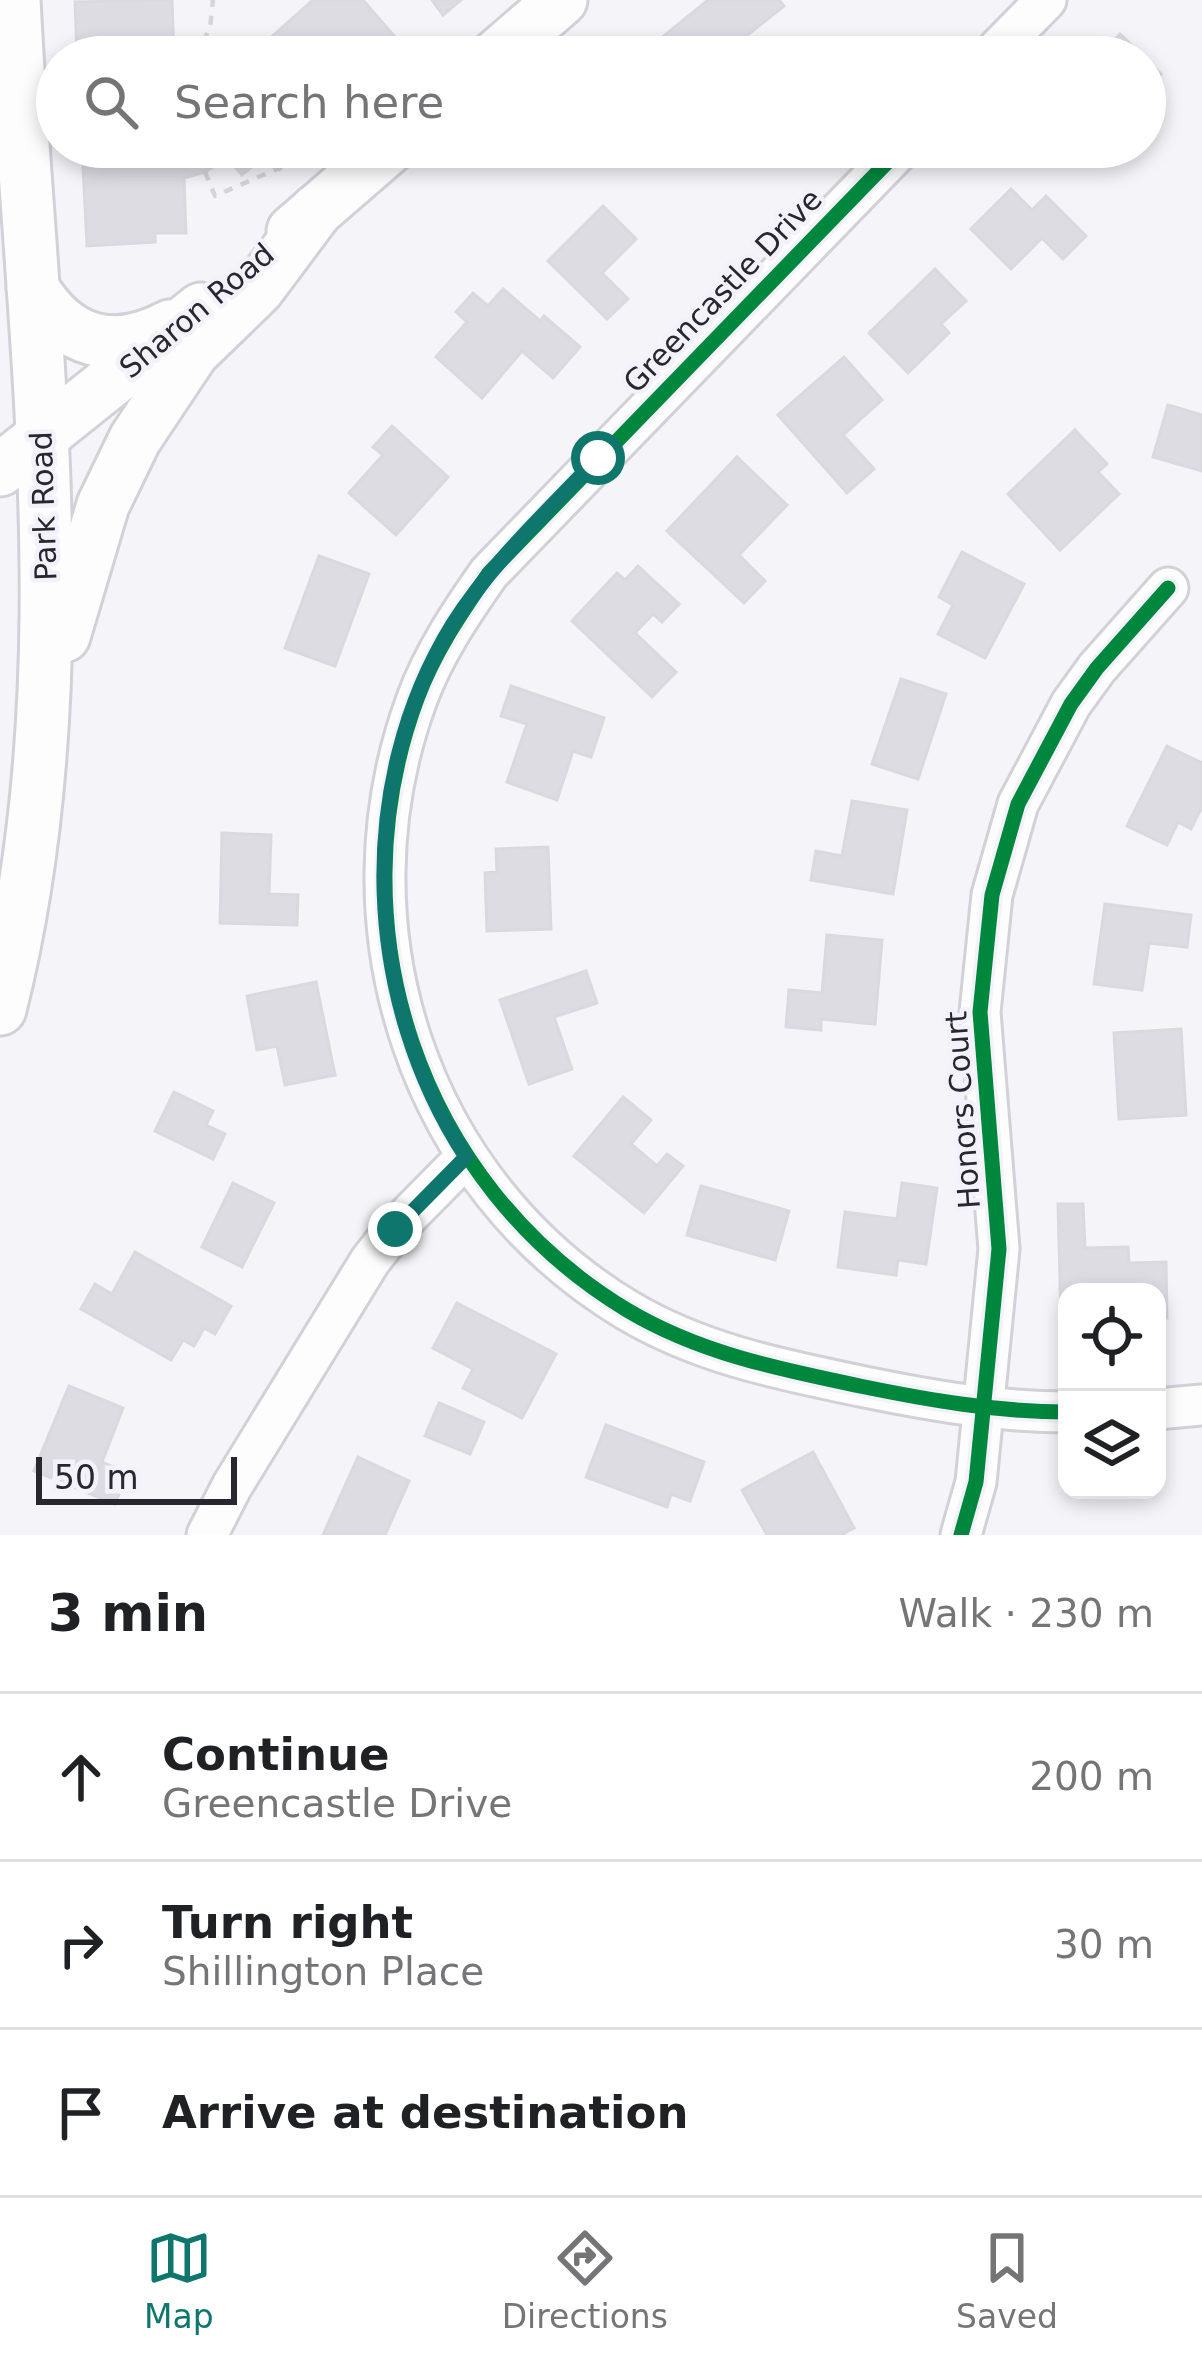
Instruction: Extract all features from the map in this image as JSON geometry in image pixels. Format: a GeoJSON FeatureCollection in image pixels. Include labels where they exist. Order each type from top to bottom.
{"type":"FeatureCollection","features":[{"type":"Feature","properties":{"kind":"main road","name":"Park Road"},"geometry":{"type":"LineString","coordinates":[[0,1009],[28,872],[46,706],[42,436],[14,0]]}},
{"type":"Feature","properties":{"kind":"main road"},"geometry":{"type":"LineString","coordinates":[[519,36],[561,0]]}},
{"type":"Feature","properties":{"kind":"main road","name":"Sharon Road"},"geometry":{"type":"LineString","coordinates":[[0,470],[197,312],[300,192],[348,168]]}},
{"type":"Feature","properties":{"kind":"main road"},"geometry":{"type":"LineString","coordinates":[[46,706],[96,524],[135,439],[193,352],[258,289],[300,192]]}},
{"type":"Feature","properties":{"kind":"main road"},"geometry":{"type":"LineString","coordinates":[[33,288],[55,319],[97,341],[117,344],[148,337],[197,312]]}},
{"type":"Feature","properties":{"kind":"street"},"geometry":{"type":"LineString","coordinates":[[1011,36],[1046,0]]}},
{"type":"Feature","properties":{"kind":"street","name":"Greencastle Drive"},"geometry":{"type":"LineString","coordinates":[[882,168],[489,573],[454,623],[417,696],[393,781],[384,911],[401,1014],[421,1073],[466,1157],[500,1202],[574,1273],[627,1310],[685,1340],[775,1369],[954,1405],[1058,1411]]}},
{"type":"Feature","properties":{"kind":"street","name":"Honors Court"},"geometry":{"type":"LineString","coordinates":[[961,1535],[976,1482],[999,1250],[980,1012],[992,895],[1018,804],[1059,724],[1097,668],[1168,588]]}},
{"type":"Feature","properties":{"kind":"street"},"geometry":{"type":"LineString","coordinates":[[207,1535],[232,1486],[370,1262],[395,1229],[466,1157]]}},
{"type":"Feature","properties":{"kind":"street"},"geometry":{"type":"LineString","coordinates":[[1166,1408],[1202,1405]]}},
{"type":"Feature","properties":{"kind":"path"},"geometry":{"type":"LineString","coordinates":[[206,36],[213,0]]}},
{"type":"Feature","properties":{"kind":"path"},"geometry":{"type":"LineString","coordinates":[[206,172],[215,196],[279,168],[300,192]]}},
{"type":"Feature","properties":{"kind":"building"},"geometry":{"type":"Polygon","coordinates":[[[172,0],[173,36],[76,36],[75,2],[172,0]]]}},
{"type":"Feature","properties":{"kind":"building"},"geometry":{"type":"Polygon","coordinates":[[[313,0],[363,0],[394,36],[273,36],[313,0]]]}},
{"type":"Feature","properties":{"kind":"building"},"geometry":{"type":"Polygon","coordinates":[[[432,0],[461,0],[443,15],[432,0]]]}},
{"type":"Feature","properties":{"kind":"building"},"geometry":{"type":"Polygon","coordinates":[[[708,0],[779,0],[784,6],[746,36],[664,36],[708,0]]]}},
{"type":"Feature","properties":{"kind":"building"},"geometry":{"type":"Polygon","coordinates":[[[83,168],[211,168],[184,178],[186,233],[155,233],[155,242],[87,246],[83,168]]]}},
{"type":"Feature","properties":{"kind":"building"},"geometry":{"type":"Polygon","coordinates":[[[1011,189],[1032,210],[1046,196],[1086,236],[1063,259],[1042,238],[1011,269],[971,229],[1011,189]]]}},
{"type":"Feature","properties":{"kind":"building"},"geometry":{"type":"Polygon","coordinates":[[[603,206],[636,239],[602,273],[628,299],[607,319],[548,261],[603,206]]]}},
{"type":"Feature","properties":{"kind":"building"},"geometry":{"type":"Polygon","coordinates":[[[935,269],[966,301],[941,324],[949,333],[908,373],[869,333],[935,269]]]}},
{"type":"Feature","properties":{"kind":"building"},"geometry":{"type":"Polygon","coordinates":[[[503,289],[580,347],[553,378],[522,351],[482,398],[436,357],[467,322],[456,312],[473,293],[488,306],[503,289]]]}},
{"type":"Feature","properties":{"kind":"building"},"geometry":{"type":"Polygon","coordinates":[[[844,357],[882,400],[843,435],[874,469],[847,493],[778,415],[844,357]]]}},
{"type":"Feature","properties":{"kind":"building"},"geometry":{"type":"Polygon","coordinates":[[[1168,405],[1202,415],[1202,471],[1153,457],[1168,405]]]}},
{"type":"Feature","properties":{"kind":"building"},"geometry":{"type":"Polygon","coordinates":[[[392,426],[448,477],[396,535],[349,493],[383,455],[373,447],[392,426]]]}},
{"type":"Feature","properties":{"kind":"building"},"geometry":{"type":"Polygon","coordinates":[[[1075,430],[1107,464],[1098,472],[1119,494],[1060,550],[1008,494],[1075,430]]]}},
{"type":"Feature","properties":{"kind":"building"},"geometry":{"type":"Polygon","coordinates":[[[737,457],[787,505],[739,555],[765,581],[744,603],[667,531],[737,457]]]}},
{"type":"Feature","properties":{"kind":"building"},"geometry":{"type":"Polygon","coordinates":[[[962,552],[1024,584],[985,658],[938,634],[953,605],[939,597],[962,552]]]}},
{"type":"Feature","properties":{"kind":"building"},"geometry":{"type":"Polygon","coordinates":[[[319,556],[369,574],[335,666],[285,648],[319,556]]]}},
{"type":"Feature","properties":{"kind":"building"},"geometry":{"type":"Polygon","coordinates":[[[638,566],[679,604],[662,622],[653,614],[635,633],[676,672],[652,697],[572,621],[617,573],[625,580],[638,566]]]}},
{"type":"Feature","properties":{"kind":"building"},"geometry":{"type":"Polygon","coordinates":[[[901,679],[946,694],[918,779],[872,764],[901,679]]]}},
{"type":"Feature","properties":{"kind":"building"},"geometry":{"type":"Polygon","coordinates":[[[511,686],[604,718],[591,757],[573,751],[557,800],[507,782],[527,724],[501,716],[511,686]]]}},
{"type":"Feature","properties":{"kind":"building"},"geometry":{"type":"Polygon","coordinates":[[[1167,746],[1202,763],[1202,807],[1191,829],[1178,822],[1167,845],[1127,826],[1167,746]]]}},
{"type":"Feature","properties":{"kind":"building"},"geometry":{"type":"Polygon","coordinates":[[[852,801],[907,810],[893,894],[811,880],[816,851],[842,856],[852,801]]]}},
{"type":"Feature","properties":{"kind":"building"},"geometry":{"type":"Polygon","coordinates":[[[222,833],[271,835],[269,894],[298,895],[297,925],[220,923],[222,833]]]}},
{"type":"Feature","properties":{"kind":"building"},"geometry":{"type":"Polygon","coordinates":[[[548,847],[551,929],[487,931],[485,873],[497,872],[496,849],[548,847]]]}},
{"type":"Feature","properties":{"kind":"building"},"geometry":{"type":"Polygon","coordinates":[[[1105,904],[1191,915],[1187,947],[1149,943],[1142,990],[1094,984],[1105,904]]]}},
{"type":"Feature","properties":{"kind":"building"},"geometry":{"type":"Polygon","coordinates":[[[827,935],[882,940],[875,1024],[821,1019],[821,1030],[786,1027],[789,990],[822,993],[827,935]]]}},
{"type":"Feature","properties":{"kind":"building"},"geometry":{"type":"Polygon","coordinates":[[[586,971],[597,1003],[554,1017],[572,1069],[529,1084],[500,1000],[586,971]]]}},
{"type":"Feature","properties":{"kind":"building"},"geometry":{"type":"Polygon","coordinates":[[[316,982],[335,1075],[285,1085],[277,1046],[257,1050],[247,996],[316,982]]]}},
{"type":"Feature","properties":{"kind":"building"},"geometry":{"type":"Polygon","coordinates":[[[1181,1029],[1186,1115],[1119,1119],[1114,1033],[1181,1029]]]}},
{"type":"Feature","properties":{"kind":"building"},"geometry":{"type":"Polygon","coordinates":[[[174,1092],[213,1111],[206,1125],[225,1134],[213,1159],[155,1131],[174,1092]]]}},
{"type":"Feature","properties":{"kind":"building"},"geometry":{"type":"Polygon","coordinates":[[[623,1097],[651,1120],[631,1144],[657,1166],[667,1154],[683,1166],[644,1213],[574,1156],[623,1097]]]}},
{"type":"Feature","properties":{"kind":"building"},"geometry":{"type":"Polygon","coordinates":[[[233,1183],[274,1203],[242,1267],[202,1247],[233,1183]]]}},
{"type":"Feature","properties":{"kind":"building"},"geometry":{"type":"Polygon","coordinates":[[[902,1183],[937,1188],[926,1264],[898,1260],[896,1275],[838,1267],[845,1212],[897,1219],[902,1183]]]}},
{"type":"Feature","properties":{"kind":"building"},"geometry":{"type":"Polygon","coordinates":[[[701,1186],[789,1211],[775,1260],[687,1235],[701,1186]]]}},
{"type":"Feature","properties":{"kind":"building"},"geometry":{"type":"Polygon","coordinates":[[[1058,1204],[1083,1204],[1085,1248],[1128,1247],[1129,1263],[1166,1262],[1167,1318],[1166,1283],[1060,1283],[1058,1204]]]}},
{"type":"Feature","properties":{"kind":"building"},"geometry":{"type":"Polygon","coordinates":[[[135,1252],[231,1306],[215,1334],[204,1328],[194,1346],[183,1340],[171,1360],[81,1309],[95,1284],[112,1294],[135,1252]]]}},
{"type":"Feature","properties":{"kind":"building"},"geometry":{"type":"Polygon","coordinates":[[[457,1303],[556,1354],[522,1418],[463,1388],[473,1369],[433,1348],[457,1303]]]}},
{"type":"Feature","properties":{"kind":"building"},"geometry":{"type":"Polygon","coordinates":[[[69,1386],[123,1408],[102,1462],[127,1473],[115,1504],[34,1471],[69,1386]]]}},
{"type":"Feature","properties":{"kind":"building"},"geometry":{"type":"Polygon","coordinates":[[[439,1403],[484,1422],[470,1454],[425,1436],[439,1403]]]}},
{"type":"Feature","properties":{"kind":"building"},"geometry":{"type":"Polygon","coordinates":[[[606,1425],[704,1462],[690,1501],[671,1494],[667,1507],[586,1477],[606,1425]]]}},
{"type":"Feature","properties":{"kind":"building"},"geometry":{"type":"Polygon","coordinates":[[[813,1452],[854,1528],[841,1535],[767,1535],[742,1490],[813,1452]]]}},
{"type":"Feature","properties":{"kind":"building"},"geometry":{"type":"Polygon","coordinates":[[[358,1457],[409,1481],[385,1535],[323,1535],[358,1457]]]}},
{"type":"Feature","properties":{"kind":"cycle path"},"geometry":{"type":"LineString","coordinates":[[882,168],[489,573],[458,618],[417,699],[393,785],[385,873],[391,959],[412,1042],[447,1121],[494,1193],[555,1257],[627,1310],[682,1338],[799,1373],[963,1404],[1058,1412]]}},
{"type":"Feature","properties":{"kind":"cycle path"},"geometry":{"type":"LineString","coordinates":[[961,1535],[976,1482],[999,1249],[980,1012],[992,895],[1018,804],[1071,704],[1168,588]]}},
{"type":"Feature","properties":{"kind":"route"},"geometry":{"type":"LineString","coordinates":[[395,1229],[466,1157],[421,1073],[392,973],[384,911],[385,846],[404,738],[417,696],[454,623],[489,573],[598,458]]}}]}
